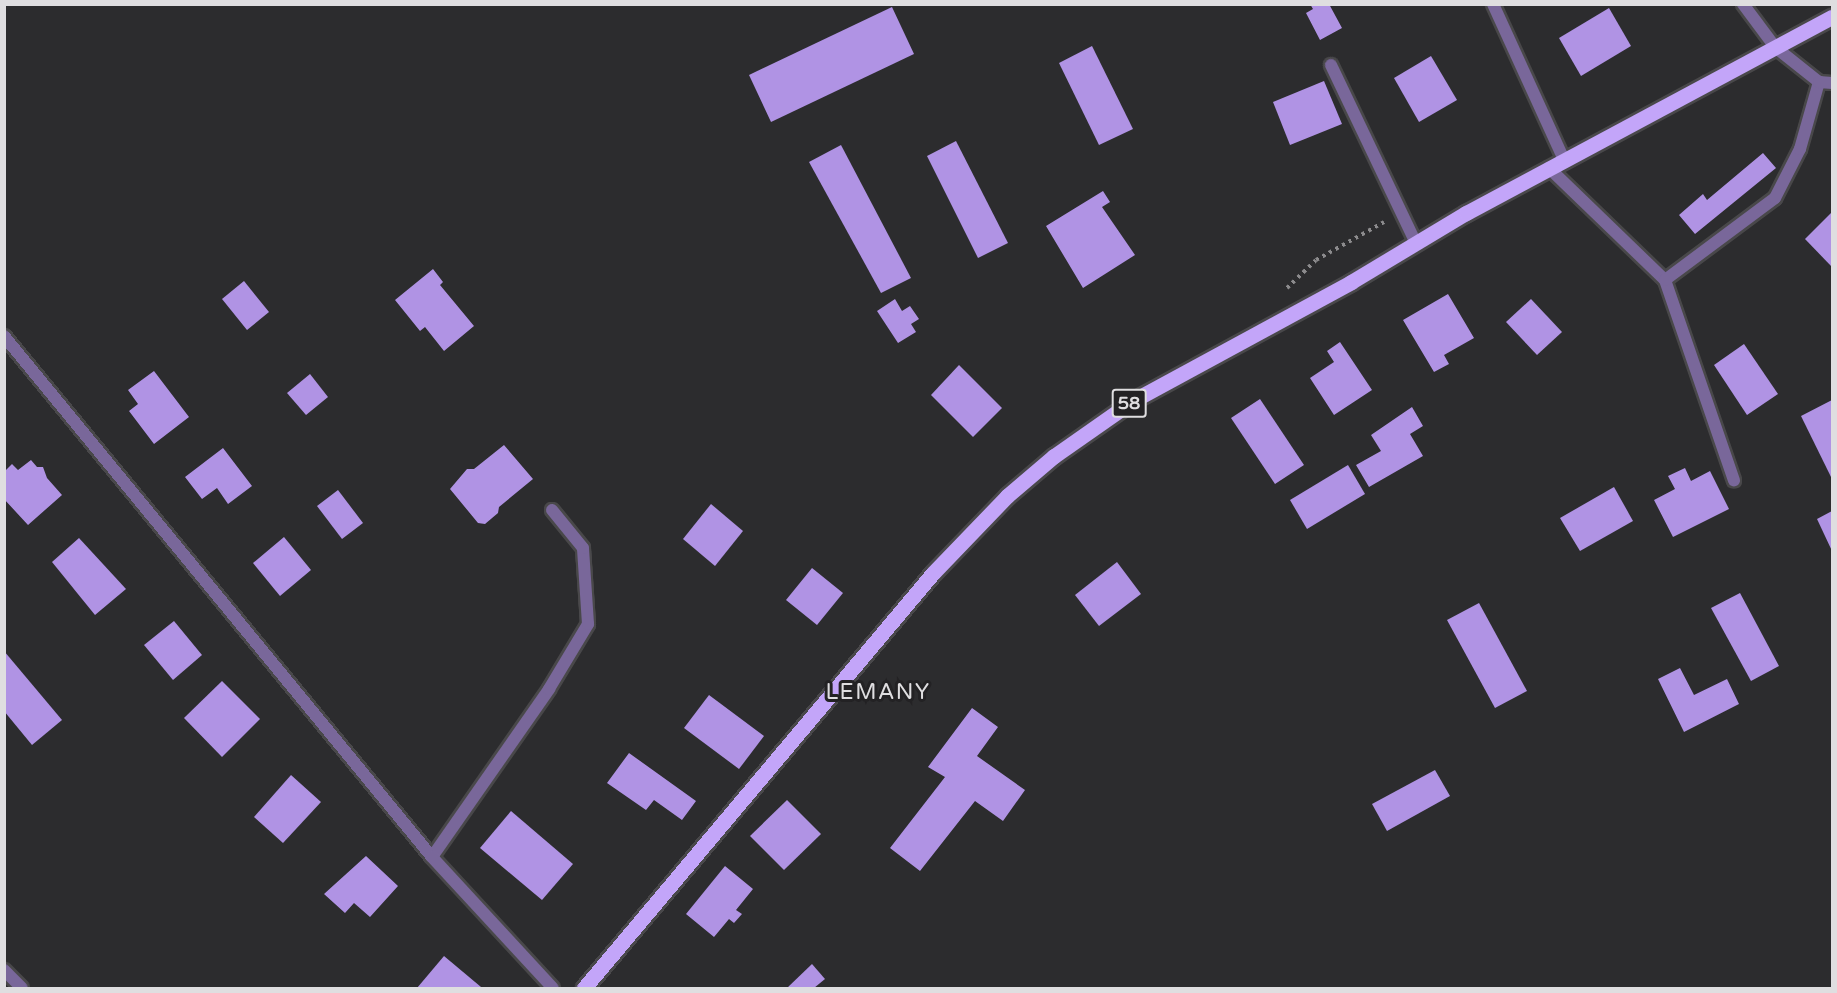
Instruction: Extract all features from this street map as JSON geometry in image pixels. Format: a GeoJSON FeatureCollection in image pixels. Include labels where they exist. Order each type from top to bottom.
{"type":"FeatureCollection","features":[{"type":"Feature","properties":{"kind":"main road","name":"58"},"geometry":{"type":"LineString","coordinates":[[584,988],[873,641],[1007,496],[1068,445],[1134,400],[1549,168],[1833,17]]}},
{"type":"Feature","properties":{"kind":"street"},"geometry":{"type":"LineString","coordinates":[[1493,4],[1564,160]]}},
{"type":"Feature","properties":{"kind":"street"},"geometry":{"type":"LineString","coordinates":[[1743,4],[1775,46],[1819,82],[1833,83]]}},
{"type":"Feature","properties":{"kind":"street"},"geometry":{"type":"LineString","coordinates":[[1331,65],[1416,243]]}},
{"type":"Feature","properties":{"kind":"street"},"geometry":{"type":"LineString","coordinates":[[1665,280],[1775,198],[1800,149],[1819,82]]}},
{"type":"Feature","properties":{"kind":"street"},"geometry":{"type":"LineString","coordinates":[[1549,168],[1665,280],[1734,480]]}},
{"type":"Feature","properties":{"kind":"street"},"geometry":{"type":"LineString","coordinates":[[4,336],[432,857],[553,988]]}},
{"type":"Feature","properties":{"kind":"street"},"geometry":{"type":"LineString","coordinates":[[432,857],[549,689],[588,624],[584,548],[552,510]]}},
{"type":"Feature","properties":{"kind":"street"},"geometry":{"type":"LineString","coordinates":[[4,970],[22,988]]}},
{"type":"Feature","properties":{"kind":"building"},"geometry":{"type":"Polygon","coordinates":[[[1310,4],[1329,4],[1342,28],[1320,40],[1306,13],[1313,9],[1310,4]]]}},
{"type":"Feature","properties":{"kind":"building"},"geometry":{"type":"Polygon","coordinates":[[[892,7],[914,54],[771,122],[749,75],[892,7]]]}},
{"type":"Feature","properties":{"kind":"building"},"geometry":{"type":"Polygon","coordinates":[[[1609,8],[1631,46],[1581,76],[1559,38],[1609,8]]]}},
{"type":"Feature","properties":{"kind":"building"},"geometry":{"type":"Polygon","coordinates":[[[1092,46],[1133,129],[1099,145],[1059,63],[1092,46]]]}},
{"type":"Feature","properties":{"kind":"building"},"geometry":{"type":"Polygon","coordinates":[[[1431,56],[1457,100],[1419,122],[1394,78],[1431,56]]]}},
{"type":"Feature","properties":{"kind":"building"},"geometry":{"type":"Polygon","coordinates":[[[1324,81],[1342,124],[1290,145],[1273,102],[1324,81]]]}},
{"type":"Feature","properties":{"kind":"building"},"geometry":{"type":"Polygon","coordinates":[[[956,141],[1008,243],[978,258],[927,156],[956,141]]]}},
{"type":"Feature","properties":{"kind":"building"},"geometry":{"type":"Polygon","coordinates":[[[841,145],[911,278],[881,293],[809,162],[841,145]]]}},
{"type":"Feature","properties":{"kind":"building"},"geometry":{"type":"Polygon","coordinates":[[[1763,153],[1776,168],[1695,234],[1679,215],[1703,194],[1707,200],[1763,153]]]}},
{"type":"Feature","properties":{"kind":"building"},"geometry":{"type":"Polygon","coordinates":[[[1103,191],[1110,202],[1102,207],[1135,255],[1083,288],[1046,226],[1103,191]]]}},
{"type":"Feature","properties":{"kind":"building"},"geometry":{"type":"Polygon","coordinates":[[[1832,212],[1832,267],[1805,239],[1832,212]]]}},
{"type":"Feature","properties":{"kind":"building"},"geometry":{"type":"Polygon","coordinates":[[[433,269],[443,282],[440,285],[474,326],[444,351],[425,327],[420,331],[395,300],[433,269]]]}},
{"type":"Feature","properties":{"kind":"building"},"geometry":{"type":"Polygon","coordinates":[[[244,281],[269,312],[247,330],[222,299],[244,281]]]}},
{"type":"Feature","properties":{"kind":"building"},"geometry":{"type":"Polygon","coordinates":[[[1448,294],[1474,338],[1444,355],[1449,364],[1434,372],[1403,320],[1448,294]]]}},
{"type":"Feature","properties":{"kind":"building"},"geometry":{"type":"Polygon","coordinates":[[[895,299],[902,311],[910,306],[919,319],[911,324],[916,332],[898,343],[877,311],[895,299]]]}},
{"type":"Feature","properties":{"kind":"building"},"geometry":{"type":"Polygon","coordinates":[[[1531,299],[1562,332],[1537,355],[1506,322],[1531,299]]]}},
{"type":"Feature","properties":{"kind":"building"},"geometry":{"type":"Polygon","coordinates":[[[1340,342],[1372,390],[1334,415],[1310,378],[1334,362],[1327,351],[1340,342]]]}},
{"type":"Feature","properties":{"kind":"building"},"geometry":{"type":"Polygon","coordinates":[[[1744,344],[1778,394],[1747,415],[1714,365],[1744,344]]]}},
{"type":"Feature","properties":{"kind":"building"},"geometry":{"type":"Polygon","coordinates":[[[959,365],[1002,408],[973,437],[931,395],[959,365]]]}},
{"type":"Feature","properties":{"kind":"building"},"geometry":{"type":"Polygon","coordinates":[[[154,371],[189,417],[154,444],[129,411],[138,404],[128,390],[154,371]]]}},
{"type":"Feature","properties":{"kind":"building"},"geometry":{"type":"Polygon","coordinates":[[[310,374],[328,397],[306,415],[287,393],[310,374]]]}},
{"type":"Feature","properties":{"kind":"building"},"geometry":{"type":"Polygon","coordinates":[[[1260,399],[1304,465],[1275,484],[1231,418],[1260,399]]]}},
{"type":"Feature","properties":{"kind":"building"},"geometry":{"type":"Polygon","coordinates":[[[1832,400],[1832,479],[1801,416],[1832,400]]]}},
{"type":"Feature","properties":{"kind":"building"},"geometry":{"type":"Polygon","coordinates":[[[1412,407],[1423,426],[1410,434],[1423,456],[1369,487],[1356,465],[1381,451],[1371,435],[1412,407]]]}},
{"type":"Feature","properties":{"kind":"building"},"geometry":{"type":"Polygon","coordinates":[[[504,445],[533,479],[499,507],[498,513],[485,524],[478,523],[450,489],[467,469],[474,469],[504,445]]]}},
{"type":"Feature","properties":{"kind":"building"},"geometry":{"type":"Polygon","coordinates":[[[223,448],[252,486],[228,504],[217,488],[202,499],[185,477],[223,448]]]}},
{"type":"Feature","properties":{"kind":"building"},"geometry":{"type":"Polygon","coordinates":[[[31,460],[37,467],[43,467],[47,478],[62,495],[28,525],[4,499],[4,472],[12,464],[18,470],[31,460]]]}},
{"type":"Feature","properties":{"kind":"building"},"geometry":{"type":"Polygon","coordinates":[[[1348,465],[1365,494],[1307,529],[1290,500],[1348,465]]]}},
{"type":"Feature","properties":{"kind":"building"},"geometry":{"type":"Polygon","coordinates":[[[1685,468],[1691,481],[1710,471],[1729,509],[1673,537],[1654,500],[1675,489],[1668,476],[1685,468]]]}},
{"type":"Feature","properties":{"kind":"building"},"geometry":{"type":"Polygon","coordinates":[[[1614,487],[1633,521],[1580,551],[1560,518],[1614,487]]]}},
{"type":"Feature","properties":{"kind":"building"},"geometry":{"type":"Polygon","coordinates":[[[338,490],[363,523],[342,539],[317,506],[338,490]]]}},
{"type":"Feature","properties":{"kind":"building"},"geometry":{"type":"Polygon","coordinates":[[[711,504],[743,531],[715,566],[683,539],[711,504]]]}},
{"type":"Feature","properties":{"kind":"building"},"geometry":{"type":"Polygon","coordinates":[[[1832,511],[1832,551],[1817,519],[1832,511]]]}},
{"type":"Feature","properties":{"kind":"building"},"geometry":{"type":"Polygon","coordinates":[[[284,537],[311,570],[280,596],[253,563],[284,537]]]}},
{"type":"Feature","properties":{"kind":"building"},"geometry":{"type":"Polygon","coordinates":[[[79,538],[126,589],[95,615],[52,562],[79,538]]]}},
{"type":"Feature","properties":{"kind":"building"},"geometry":{"type":"Polygon","coordinates":[[[1117,562],[1141,594],[1099,626],[1075,595],[1117,562]]]}},
{"type":"Feature","properties":{"kind":"building"},"geometry":{"type":"Polygon","coordinates":[[[812,568],[843,593],[817,625],[786,600],[812,568]]]}},
{"type":"Feature","properties":{"kind":"building"},"geometry":{"type":"Polygon","coordinates":[[[1740,593],[1779,666],[1751,681],[1711,608],[1740,593]]]}},
{"type":"Feature","properties":{"kind":"building"},"geometry":{"type":"Polygon","coordinates":[[[1479,603],[1527,691],[1495,708],[1447,620],[1479,603]]]}},
{"type":"Feature","properties":{"kind":"building"},"geometry":{"type":"Polygon","coordinates":[[[174,621],[202,655],[173,680],[144,645],[174,621]]]}},
{"type":"Feature","properties":{"kind":"building"},"geometry":{"type":"Polygon","coordinates":[[[4,651],[62,720],[32,745],[4,711],[4,651]]]}},
{"type":"Feature","properties":{"kind":"building"},"geometry":{"type":"Polygon","coordinates":[[[1680,668],[1694,695],[1727,679],[1739,704],[1684,732],[1658,679],[1680,668]]]}},
{"type":"Feature","properties":{"kind":"building"},"geometry":{"type":"Polygon","coordinates":[[[222,681],[260,719],[222,757],[184,718],[222,681]]]}},
{"type":"Feature","properties":{"kind":"building"},"geometry":{"type":"Polygon","coordinates":[[[709,695],[764,736],[739,769],[684,728],[709,695]]]}},
{"type":"Feature","properties":{"kind":"building"},"geometry":{"type":"Polygon","coordinates":[[[972,708],[998,727],[977,756],[1025,790],[1003,821],[975,801],[920,871],[890,848],[945,777],[928,767],[972,708]]]}},
{"type":"Feature","properties":{"kind":"building"},"geometry":{"type":"Polygon","coordinates":[[[629,753],[696,801],[682,820],[654,800],[646,810],[607,783],[629,753]]]}},
{"type":"Feature","properties":{"kind":"building"},"geometry":{"type":"Polygon","coordinates":[[[1435,770],[1450,796],[1387,831],[1372,804],[1435,770]]]}},
{"type":"Feature","properties":{"kind":"building"},"geometry":{"type":"Polygon","coordinates":[[[291,775],[321,802],[283,843],[254,817],[291,775]]]}},
{"type":"Feature","properties":{"kind":"building"},"geometry":{"type":"Polygon","coordinates":[[[787,800],[821,834],[784,870],[750,836],[787,800]]]}},
{"type":"Feature","properties":{"kind":"building"},"geometry":{"type":"Polygon","coordinates":[[[511,811],[573,864],[542,900],[480,848],[511,811]]]}},
{"type":"Feature","properties":{"kind":"building"},"geometry":{"type":"Polygon","coordinates":[[[366,856],[398,886],[370,917],[354,903],[345,913],[324,894],[366,856]]]}},
{"type":"Feature","properties":{"kind":"building"},"geometry":{"type":"Polygon","coordinates":[[[725,866],[753,889],[736,910],[742,914],[734,923],[729,919],[714,937],[686,914],[725,866]]]}},
{"type":"Feature","properties":{"kind":"building"},"geometry":{"type":"Polygon","coordinates":[[[444,956],[481,987],[417,988],[444,956]]]}},
{"type":"Feature","properties":{"kind":"building"},"geometry":{"type":"Polygon","coordinates":[[[812,964],[825,979],[814,988],[787,988],[812,964]]]}},
{"type":"Feature","properties":{"kind":"district","name":"LEMANY"},"geometry":{"type":"Point","coordinates":[878,693]}}]}
